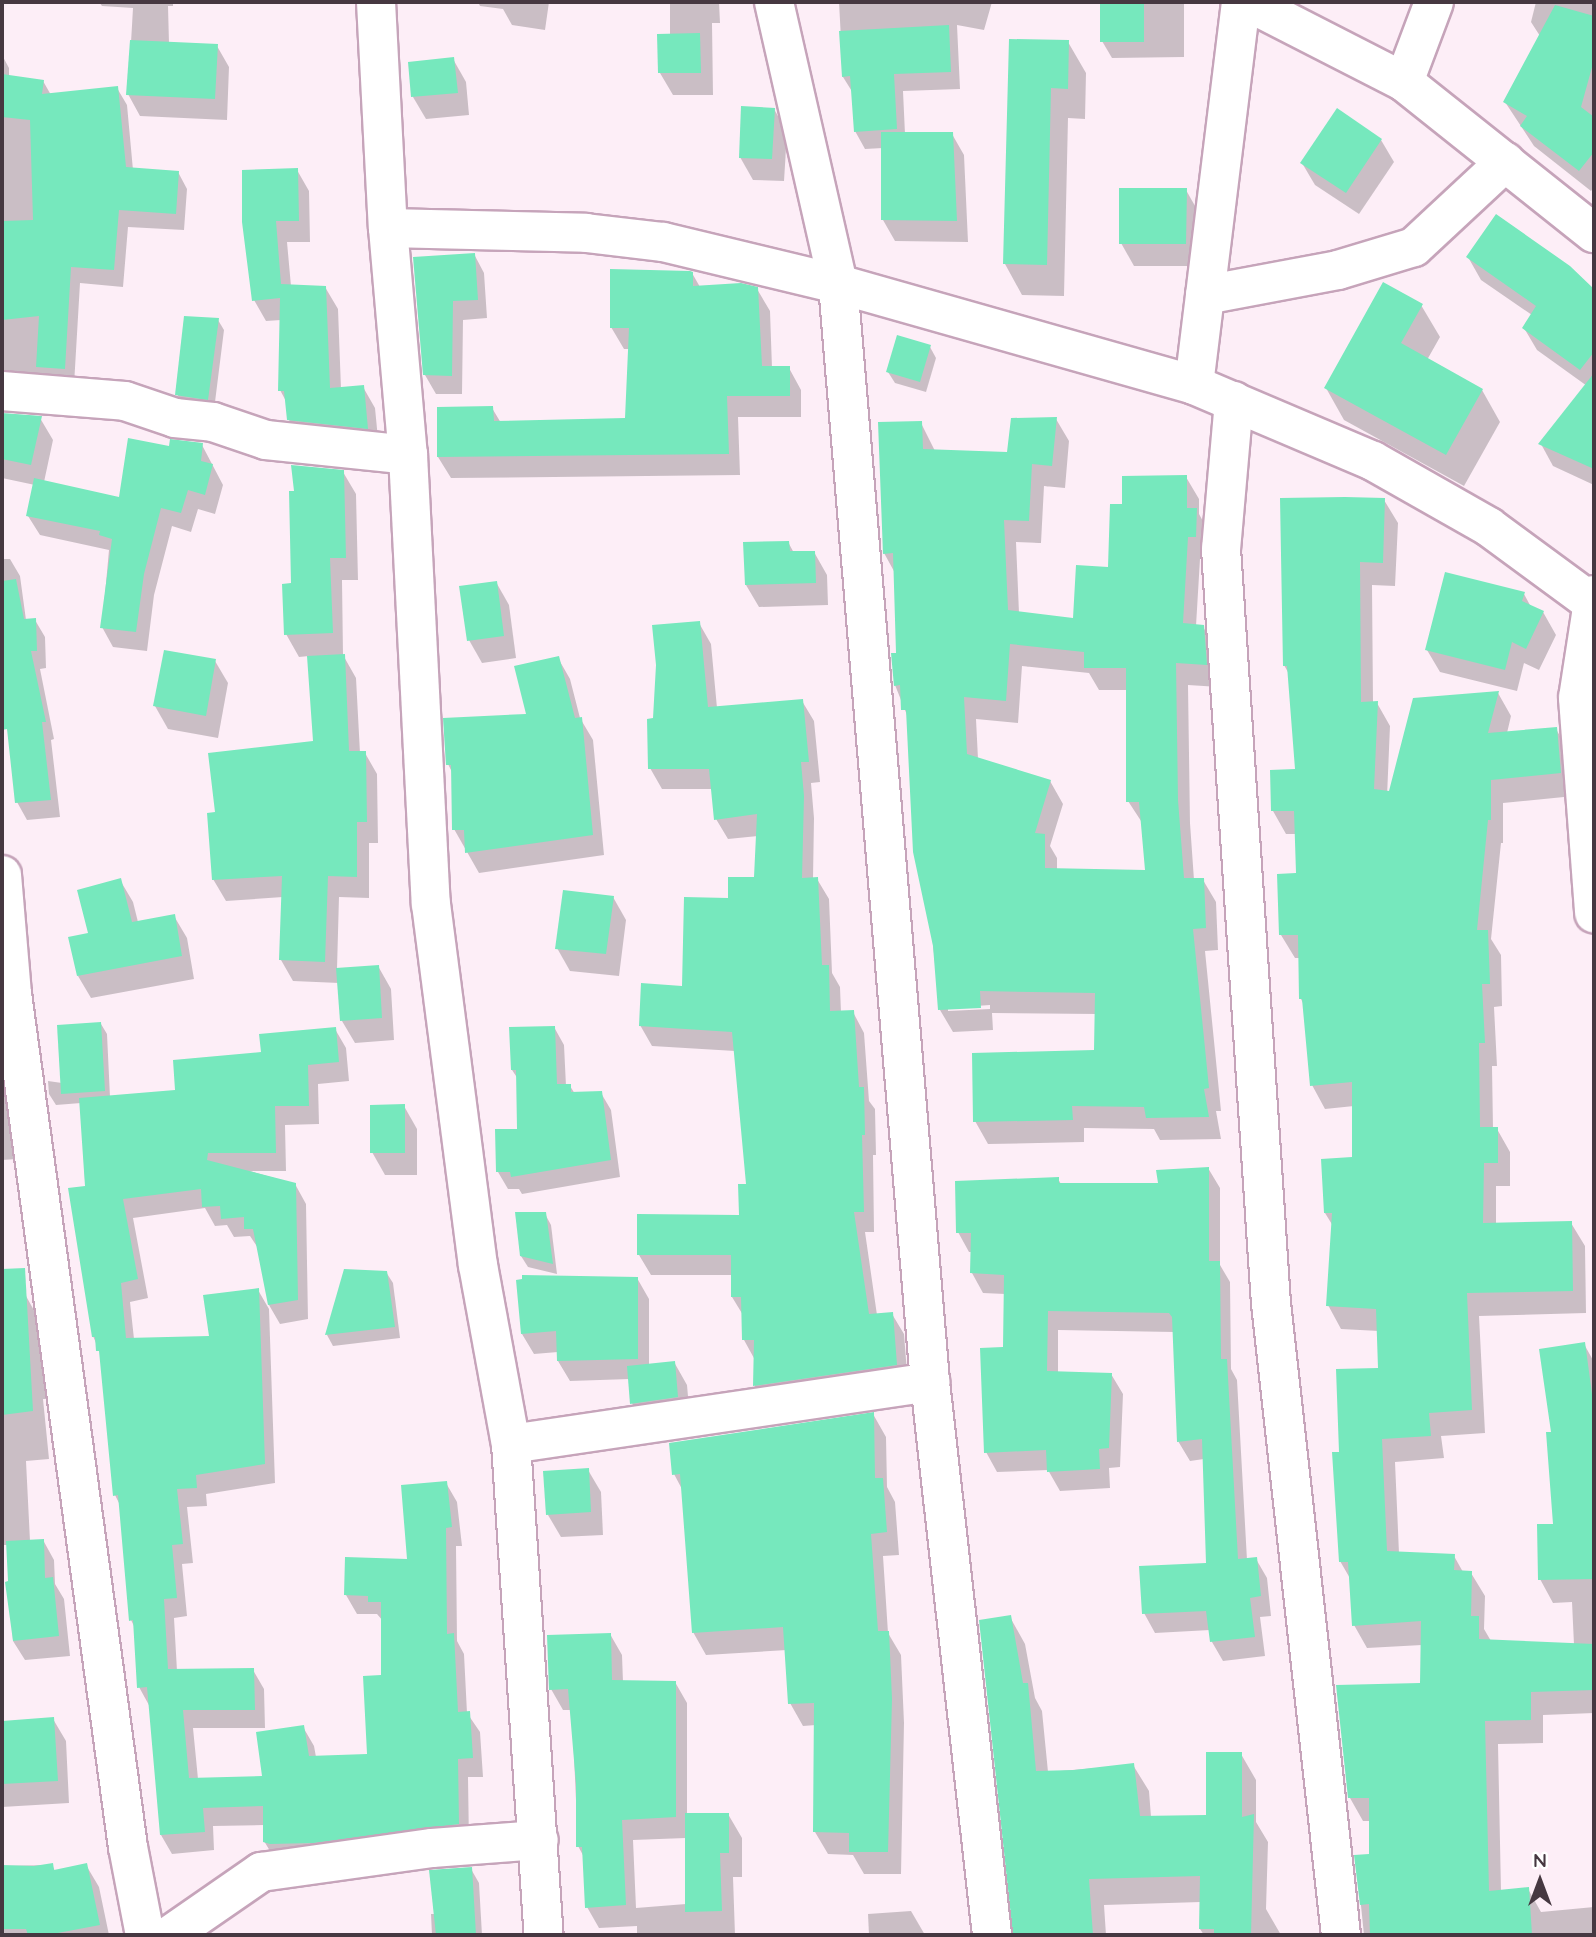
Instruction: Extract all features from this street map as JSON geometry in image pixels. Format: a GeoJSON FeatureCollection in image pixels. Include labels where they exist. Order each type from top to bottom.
{"type":"FeatureCollection","features":[{"type":"Feature","properties":{"kind":"street"},"geometry":{"type":"LineString","coordinates":[[376,2],[388,228],[408,455],[431,904],[478,1265],[511,1444],[544,1935]]}},
{"type":"Feature","properties":{"kind":"street"},"geometry":{"type":"LineString","coordinates":[[774,2],[838,284],[930,1381],[992,1935]]}},
{"type":"Feature","properties":{"kind":"street"},"geometry":{"type":"LineString","coordinates":[[1194,385],[1241,2]]}},
{"type":"Feature","properties":{"kind":"street"},"geometry":{"type":"LineString","coordinates":[[1248,2],[1404,82],[1594,233]]}},
{"type":"Feature","properties":{"kind":"street"},"geometry":{"type":"LineString","coordinates":[[1404,82],[1434,2]]}},
{"type":"Feature","properties":{"kind":"street"},"geometry":{"type":"LineString","coordinates":[[1205,295],[1338,270],[1414,247],[1505,162]]}},
{"type":"Feature","properties":{"kind":"street"},"geometry":{"type":"LineString","coordinates":[[388,228],[586,233],[663,242],[838,284],[1194,385],[1373,461],[1489,527],[1593,600],[1578,698],[1594,913]]}},
{"type":"Feature","properties":{"kind":"street"},"geometry":{"type":"LineString","coordinates":[[2,391],[125,401],[175,418],[213,422],[266,440],[408,455]]}},
{"type":"Feature","properties":{"kind":"street"},"geometry":{"type":"LineString","coordinates":[[1234,401],[1221,550],[1271,1303],[1341,1935]]}},
{"type":"Feature","properties":{"kind":"street"},"geometry":{"type":"LineString","coordinates":[[2,875],[14,1008],[126,1833],[145,1935]]}},
{"type":"Feature","properties":{"kind":"street"},"geometry":{"type":"LineString","coordinates":[[511,1444],[930,1381]]}},
{"type":"Feature","properties":{"kind":"street"},"geometry":{"type":"LineString","coordinates":[[170,1935],[261,1872],[432,1848],[539,1840]]}},
{"type":"Feature","properties":{"kind":"building"},"geometry":{"type":"Polygon","coordinates":[[[1100,2],[1144,2],[1144,42],[1100,42],[1100,2]]]}},
{"type":"Feature","properties":{"kind":"building"},"geometry":{"type":"Polygon","coordinates":[[[1555,5],[1594,16],[1594,60],[1581,107],[1594,117],[1594,152],[1579,171],[1520,126],[1527,116],[1503,102],[1555,5]]]}},
{"type":"Feature","properties":{"kind":"building"},"geometry":{"type":"Polygon","coordinates":[[[949,25],[951,72],[894,74],[897,129],[854,132],[850,76],[842,77],[839,31],[949,25]]]}},
{"type":"Feature","properties":{"kind":"building"},"geometry":{"type":"Polygon","coordinates":[[[700,33],[701,73],[658,73],[657,34],[700,33]]]}},
{"type":"Feature","properties":{"kind":"building"},"geometry":{"type":"Polygon","coordinates":[[[1009,39],[1069,40],[1068,89],[1051,88],[1047,265],[1003,264],[1009,39]]]}},
{"type":"Feature","properties":{"kind":"building"},"geometry":{"type":"Polygon","coordinates":[[[130,40],[218,44],[215,99],[126,95],[130,40]]]}},
{"type":"Feature","properties":{"kind":"building"},"geometry":{"type":"Polygon","coordinates":[[[454,57],[458,93],[411,97],[408,62],[454,57]]]}},
{"type":"Feature","properties":{"kind":"building"},"geometry":{"type":"Polygon","coordinates":[[[2,74],[44,80],[42,94],[118,86],[126,167],[179,171],[176,214],[119,210],[114,270],[71,267],[65,369],[36,367],[39,316],[2,320],[2,221],[33,220],[30,120],[2,117],[2,74]]]}},
{"type":"Feature","properties":{"kind":"building"},"geometry":{"type":"Polygon","coordinates":[[[741,106],[775,108],[772,159],[739,158],[741,106]]]}},
{"type":"Feature","properties":{"kind":"building"},"geometry":{"type":"Polygon","coordinates":[[[1337,108],[1382,139],[1346,193],[1300,163],[1337,108]]]}},
{"type":"Feature","properties":{"kind":"building"},"geometry":{"type":"Polygon","coordinates":[[[881,132],[953,132],[957,221],[881,220],[881,132]]]}},
{"type":"Feature","properties":{"kind":"building"},"geometry":{"type":"Polygon","coordinates":[[[298,168],[299,221],[276,221],[281,284],[326,286],[330,388],[364,385],[368,429],[287,420],[284,391],[278,391],[280,298],[252,301],[242,222],[242,170],[298,168]]]}},
{"type":"Feature","properties":{"kind":"building"},"geometry":{"type":"Polygon","coordinates":[[[1119,188],[1187,188],[1186,244],[1119,244],[1119,188]]]}},
{"type":"Feature","properties":{"kind":"building"},"geometry":{"type":"Polygon","coordinates":[[[1496,214],[1570,266],[1594,289],[1594,352],[1580,370],[1522,328],[1536,306],[1466,257],[1496,214]]]}},
{"type":"Feature","properties":{"kind":"building"},"geometry":{"type":"Polygon","coordinates":[[[475,253],[478,300],[453,301],[452,376],[423,375],[413,257],[475,253]]]}},
{"type":"Feature","properties":{"kind":"building"},"geometry":{"type":"Polygon","coordinates":[[[610,269],[690,271],[693,272],[693,286],[741,283],[758,287],[762,366],[790,366],[790,396],[727,396],[729,454],[437,457],[437,407],[493,406],[494,421],[625,418],[629,328],[610,328],[610,269]]]}},
{"type":"Feature","properties":{"kind":"building"},"geometry":{"type":"Polygon","coordinates":[[[1383,282],[1423,304],[1401,343],[1483,389],[1446,455],[1324,388],[1383,282]]]}},
{"type":"Feature","properties":{"kind":"building"},"geometry":{"type":"Polygon","coordinates":[[[184,316],[219,318],[208,400],[175,395],[184,316]]]}},
{"type":"Feature","properties":{"kind":"building"},"geometry":{"type":"Polygon","coordinates":[[[897,335],[931,345],[920,382],[886,372],[897,335]]]}},
{"type":"Feature","properties":{"kind":"building"},"geometry":{"type":"Polygon","coordinates":[[[1594,373],[1594,469],[1538,444],[1594,373]]]}},
{"type":"Feature","properties":{"kind":"building"},"geometry":{"type":"Polygon","coordinates":[[[2,413],[42,416],[31,465],[2,459],[2,413]]]}},
{"type":"Feature","properties":{"kind":"building"},"geometry":{"type":"Polygon","coordinates":[[[1057,417],[1052,466],[1032,464],[1029,521],[1004,520],[1008,610],[1073,618],[1076,565],[1108,567],[1110,504],[1122,504],[1122,476],[1187,475],[1187,508],[1197,508],[1196,537],[1188,537],[1183,623],[1204,625],[1207,665],[1176,663],[1178,800],[1184,878],[1204,878],[1206,928],[1193,929],[1209,1088],[1204,1089],[1209,1117],[1146,1118],[1144,1107],[1072,1106],[1073,1120],[973,1122],[972,1053],[1094,1050],[1095,993],[980,991],[981,1008],[938,1010],[933,946],[913,852],[906,710],[901,710],[900,685],[894,686],[891,653],[896,653],[893,553],[883,554],[878,422],[922,421],[923,449],[1007,452],[1011,418],[1057,417]],[[1010,644],[1006,701],[964,697],[967,754],[1051,780],[1035,833],[1045,834],[1045,868],[1145,870],[1139,802],[1126,802],[1126,668],[1084,668],[1084,652],[1010,644]]]}},
{"type":"Feature","properties":{"kind":"building"},"geometry":{"type":"Polygon","coordinates":[[[128,438],[169,446],[170,439],[203,443],[201,461],[213,464],[205,495],[188,490],[181,513],[161,508],[144,574],[136,632],[100,628],[112,539],[99,535],[100,531],[26,516],[34,478],[119,497],[128,438]]]}},
{"type":"Feature","properties":{"kind":"building"},"geometry":{"type":"Polygon","coordinates":[[[291,465],[344,470],[346,558],[330,558],[333,633],[284,635],[282,584],[291,583],[289,491],[294,491],[291,465]]]}},
{"type":"Feature","properties":{"kind":"building"},"geometry":{"type":"Polygon","coordinates":[[[1280,498],[1385,498],[1383,563],[1360,562],[1361,702],[1378,701],[1374,789],[1389,791],[1413,698],[1499,691],[1488,733],[1557,727],[1561,773],[1491,780],[1491,820],[1488,820],[1477,930],[1488,930],[1490,984],[1482,984],[1485,1043],[1479,1043],[1480,1127],[1498,1127],[1498,1163],[1484,1163],[1483,1223],[1572,1221],[1573,1291],[1467,1293],[1472,1410],[1429,1413],[1431,1436],[1382,1439],[1387,1551],[1455,1554],[1454,1570],[1472,1571],[1471,1616],[1479,1616],[1479,1639],[1594,1644],[1594,1690],[1531,1692],[1531,1720],[1485,1721],[1489,1891],[1529,1887],[1532,1935],[1370,1935],[1369,1904],[1360,1905],[1354,1855],[1369,1854],[1369,1798],[1348,1798],[1336,1685],[1420,1683],[1421,1621],[1352,1626],[1348,1562],[1339,1562],[1332,1452],[1339,1452],[1336,1369],[1378,1368],[1376,1309],[1326,1306],[1332,1213],[1324,1213],[1321,1159],[1352,1157],[1352,1082],[1310,1086],[1302,999],[1299,999],[1298,935],[1279,935],[1277,874],[1296,873],[1294,811],[1271,811],[1270,770],[1295,769],[1287,666],[1283,666],[1280,498]]]}},
{"type":"Feature","properties":{"kind":"building"},"geometry":{"type":"Polygon","coordinates":[[[789,541],[790,551],[815,551],[816,583],[745,585],[743,542],[789,541]]]}},
{"type":"Feature","properties":{"kind":"building"},"geometry":{"type":"Polygon","coordinates":[[[1445,572],[1525,592],[1522,601],[1544,611],[1526,649],[1512,642],[1505,670],[1425,650],[1445,572]]]}},
{"type":"Feature","properties":{"kind":"building"},"geometry":{"type":"Polygon","coordinates":[[[16,579],[24,619],[36,618],[37,651],[31,651],[46,722],[42,722],[51,800],[15,803],[7,729],[2,730],[2,581],[16,579]]]}},
{"type":"Feature","properties":{"kind":"building"},"geometry":{"type":"Polygon","coordinates":[[[497,581],[504,636],[467,641],[459,586],[497,581]]]}},
{"type":"Feature","properties":{"kind":"building"},"geometry":{"type":"Polygon","coordinates":[[[700,621],[708,707],[803,699],[809,762],[801,762],[804,796],[802,878],[818,877],[822,965],[829,965],[830,1011],[854,1010],[859,1087],[864,1087],[865,1135],[862,1135],[864,1212],[854,1212],[869,1314],[893,1312],[897,1365],[753,1386],[754,1340],[742,1340],[741,1297],[731,1297],[731,1255],[637,1255],[637,1214],[739,1215],[738,1184],[746,1184],[732,1032],[639,1026],[641,983],[682,986],[684,897],[728,898],[728,877],[754,877],[757,814],[714,820],[709,769],[648,769],[647,719],[653,718],[656,665],[652,625],[700,621]]]}},
{"type":"Feature","properties":{"kind":"building"},"geometry":{"type":"Polygon","coordinates":[[[164,650],[216,659],[206,716],[153,706],[164,650]]]}},
{"type":"Feature","properties":{"kind":"building"},"geometry":{"type":"Polygon","coordinates":[[[345,654],[349,751],[366,751],[367,822],[357,822],[357,877],[328,876],[325,962],[279,960],[282,876],[212,880],[207,813],[215,812],[208,753],[313,741],[307,656],[345,654]]]}},
{"type":"Feature","properties":{"kind":"building"},"geometry":{"type":"Polygon","coordinates":[[[559,656],[575,718],[582,717],[593,835],[465,853],[464,830],[452,830],[451,765],[446,765],[443,718],[526,714],[514,666],[559,656]]]}},
{"type":"Feature","properties":{"kind":"building"},"geometry":{"type":"Polygon","coordinates":[[[121,878],[132,922],[175,914],[182,956],[77,976],[68,937],[88,933],[77,890],[121,878]]]}},
{"type":"Feature","properties":{"kind":"building"},"geometry":{"type":"Polygon","coordinates":[[[563,890],[614,896],[606,954],[555,949],[563,890]]]}},
{"type":"Feature","properties":{"kind":"building"},"geometry":{"type":"Polygon","coordinates":[[[379,965],[382,1018],[340,1021],[336,968],[379,965]]]}},
{"type":"Feature","properties":{"kind":"building"},"geometry":{"type":"Polygon","coordinates":[[[101,1022],[105,1091],[61,1094],[57,1025],[101,1022]]]}},
{"type":"Feature","properties":{"kind":"building"},"geometry":{"type":"Polygon","coordinates":[[[555,1026],[557,1084],[571,1084],[571,1092],[602,1091],[611,1160],[511,1177],[510,1172],[496,1172],[495,1129],[517,1129],[516,1070],[511,1070],[509,1027],[555,1026]]]}},
{"type":"Feature","properties":{"kind":"building"},"geometry":{"type":"Polygon","coordinates":[[[336,1027],[339,1062],[308,1065],[309,1106],[275,1106],[276,1153],[208,1153],[207,1160],[296,1183],[298,1300],[268,1305],[253,1229],[244,1229],[244,1217],[221,1219],[220,1206],[202,1207],[201,1189],[123,1199],[138,1279],[121,1283],[126,1338],[209,1336],[203,1295],[259,1288],[265,1464],[196,1475],[197,1488],[177,1489],[183,1544],[172,1545],[177,1598],[164,1599],[168,1669],[254,1668],[255,1710],[183,1710],[189,1778],[262,1776],[256,1732],[304,1725],[309,1756],[367,1754],[363,1676],[381,1675],[381,1602],[368,1602],[368,1596],[344,1595],[345,1557],[407,1559],[401,1485],[447,1481],[452,1527],[446,1528],[447,1634],[454,1633],[458,1712],[470,1711],[473,1758],[458,1759],[459,1824],[313,1843],[270,1844],[263,1842],[263,1806],[203,1808],[205,1832],[160,1835],[147,1687],[137,1688],[133,1620],[129,1621],[118,1495],[113,1496],[99,1351],[96,1351],[95,1337],[92,1337],[68,1188],[85,1186],[79,1098],[175,1090],[173,1060],[261,1052],[259,1034],[336,1027]]]}},
{"type":"Feature","properties":{"kind":"building"},"geometry":{"type":"Polygon","coordinates":[[[405,1104],[405,1153],[370,1153],[370,1105],[405,1104]]]}},
{"type":"Feature","properties":{"kind":"building"},"geometry":{"type":"Polygon","coordinates":[[[1209,1167],[1209,1261],[1220,1261],[1221,1359],[1227,1359],[1238,1559],[1257,1557],[1261,1596],[1250,1598],[1255,1637],[1210,1642],[1206,1611],[1142,1614],[1139,1566],[1206,1563],[1202,1439],[1177,1442],[1172,1317],[1169,1313],[1048,1311],[1047,1371],[1112,1373],[1109,1448],[1099,1449],[1100,1469],[1047,1472],[1046,1450],[984,1453],[980,1348],[1003,1347],[1004,1275],[970,1273],[971,1233],[956,1233],[955,1181],[1059,1177],[1059,1183],[1158,1183],[1156,1170],[1209,1167]]]}},
{"type":"Feature","properties":{"kind":"building"},"geometry":{"type":"Polygon","coordinates":[[[515,1212],[546,1212],[553,1264],[520,1256],[515,1212]]]}},
{"type":"Feature","properties":{"kind":"building"},"geometry":{"type":"Polygon","coordinates":[[[25,1268],[33,1411],[2,1415],[2,1269],[25,1268]]]}},
{"type":"Feature","properties":{"kind":"building"},"geometry":{"type":"Polygon","coordinates":[[[344,1269],[387,1271],[395,1327],[325,1335],[344,1269]]]}},
{"type":"Feature","properties":{"kind":"building"},"geometry":{"type":"Polygon","coordinates":[[[522,1275],[638,1277],[638,1359],[557,1361],[556,1331],[521,1334],[516,1280],[522,1279],[522,1275]]]}},
{"type":"Feature","properties":{"kind":"building"},"geometry":{"type":"Polygon","coordinates":[[[1585,1342],[1594,1409],[1594,1579],[1538,1580],[1537,1524],[1553,1524],[1546,1432],[1551,1432],[1539,1349],[1585,1342]]]}},
{"type":"Feature","properties":{"kind":"building"},"geometry":{"type":"Polygon","coordinates":[[[675,1361],[678,1397],[630,1404],[627,1366],[675,1361]]]}},
{"type":"Feature","properties":{"kind":"building"},"geometry":{"type":"Polygon","coordinates":[[[874,1412],[875,1478],[883,1478],[887,1532],[871,1534],[878,1631],[889,1631],[892,1699],[888,1852],[849,1852],[849,1833],[813,1832],[814,1703],[788,1704],[783,1627],[692,1633],[680,1474],[672,1475],[669,1443],[874,1412]]]}},
{"type":"Feature","properties":{"kind":"building"},"geometry":{"type":"Polygon","coordinates":[[[589,1468],[591,1512],[546,1515],[543,1471],[589,1468]]]}},
{"type":"Feature","properties":{"kind":"building"},"geometry":{"type":"Polygon","coordinates":[[[44,1539],[45,1578],[53,1577],[59,1636],[13,1641],[5,1582],[8,1581],[6,1541],[44,1539]]]}},
{"type":"Feature","properties":{"kind":"building"},"geometry":{"type":"Polygon","coordinates":[[[1011,1615],[1023,1683],[1028,1683],[1036,1771],[1134,1763],[1140,1816],[1206,1815],[1206,1752],[1242,1752],[1242,1817],[1254,1814],[1251,1935],[1214,1935],[1214,1929],[1199,1929],[1200,1876],[1089,1879],[1093,1935],[1013,1935],[979,1620],[1011,1615]]]}},
{"type":"Feature","properties":{"kind":"building"},"geometry":{"type":"Polygon","coordinates":[[[611,1633],[612,1680],[676,1681],[676,1817],[622,1820],[626,1905],[585,1908],[582,1847],[576,1847],[576,1784],[568,1689],[549,1690],[547,1635],[611,1633]]]}},
{"type":"Feature","properties":{"kind":"building"},"geometry":{"type":"Polygon","coordinates":[[[54,1717],[58,1781],[2,1784],[2,1721],[54,1717]]]}},
{"type":"Feature","properties":{"kind":"building"},"geometry":{"type":"Polygon","coordinates":[[[685,1813],[729,1813],[729,1853],[720,1853],[722,1911],[685,1912],[685,1813]]]}},
{"type":"Feature","properties":{"kind":"building"},"geometry":{"type":"Polygon","coordinates":[[[53,1863],[54,1870],[87,1863],[100,1925],[47,1935],[28,1935],[26,1929],[2,1929],[2,1865],[34,1866],[53,1863]]]}},
{"type":"Feature","properties":{"kind":"building"},"geometry":{"type":"Polygon","coordinates":[[[472,1867],[476,1935],[436,1935],[429,1870],[472,1867]]]}}]}
